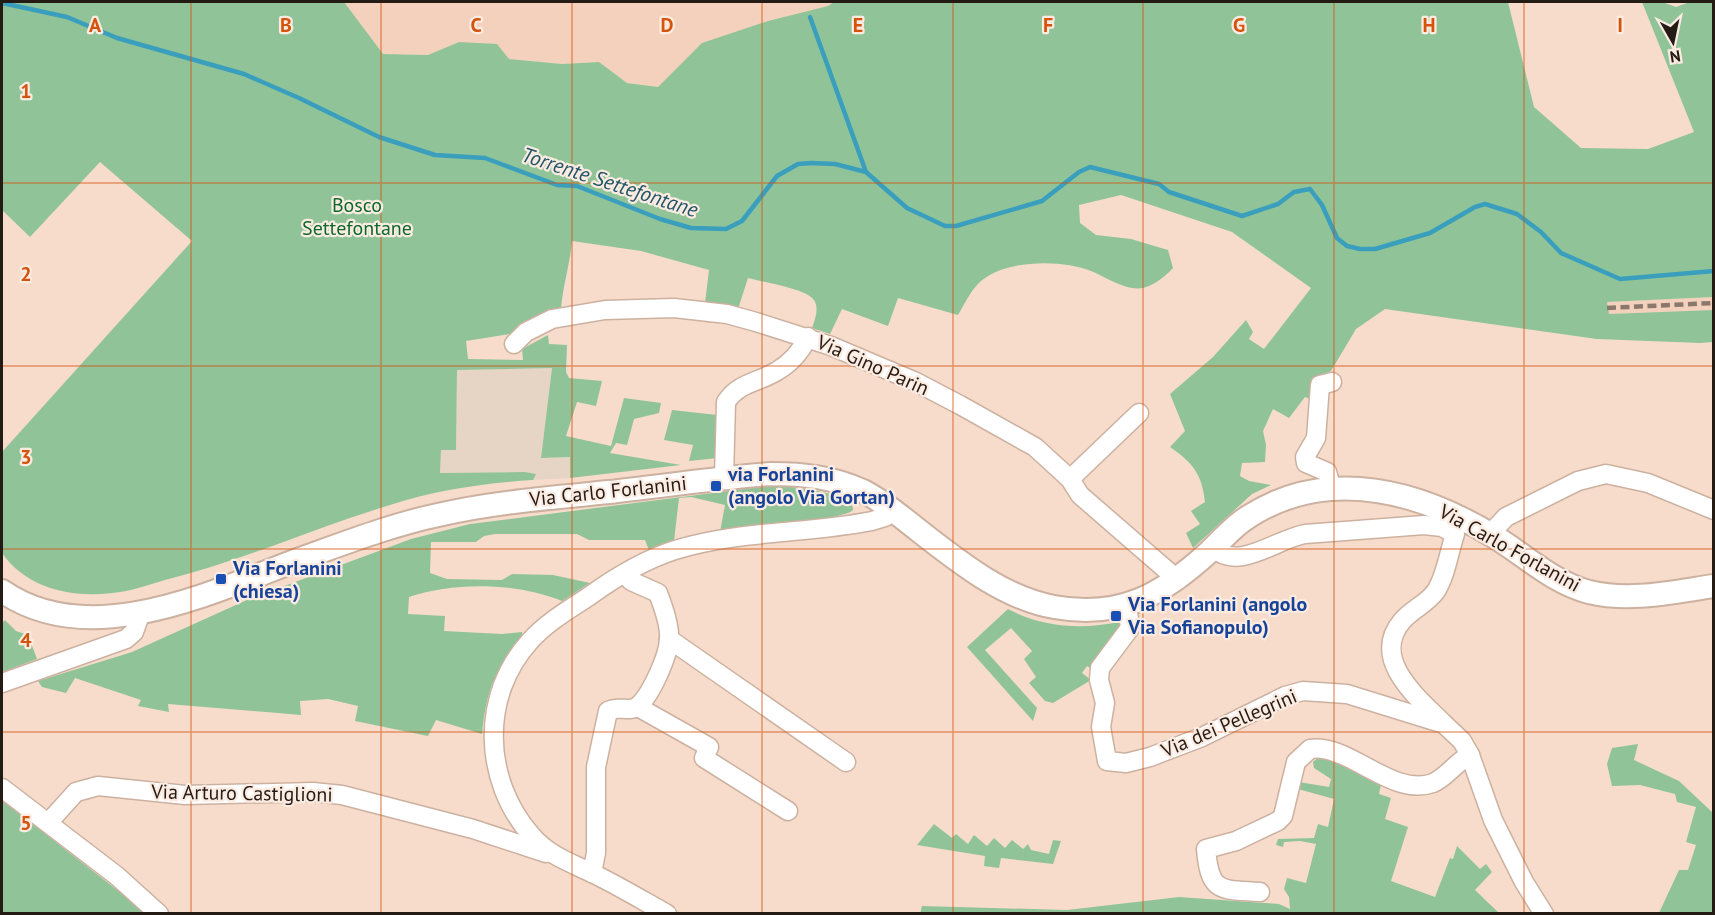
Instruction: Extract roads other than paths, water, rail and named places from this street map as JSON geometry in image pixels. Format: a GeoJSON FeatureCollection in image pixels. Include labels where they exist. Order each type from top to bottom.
{"type":"FeatureCollection","features":[{"type":"Feature","properties":{"kind":"main road","name":"Via Carlo Forlanini"},"geometry":{"type":"LineString","coordinates":[[2,591],[44,612],[83,616],[141,612],[188,601],[310,556],[436,515],[510,502],[724,478],[802,474],[853,487],[892,508],[963,564],[1033,602],[1071,610],[1091,611],[1127,605],[1155,594],[1178,580],[1245,518],[1294,495],[1332,489],[1366,489],[1436,506],[1490,534],[1537,566],[1586,591],[1614,597],[1638,597],[1713,586]]}},
{"type":"Feature","properties":{"kind":"street","name":"Via Gino Parin"},"geometry":{"type":"LineString","coordinates":[[514,344],[526,332],[552,319],[571,314],[634,308],[674,308],[727,314],[808,337],[916,382],[1035,447],[1070,479],[1080,495],[1178,580]]}},
{"type":"Feature","properties":{"kind":"street"},"geometry":{"type":"LineString","coordinates":[[724,478],[726,402],[742,385],[778,371],[793,358],[808,337]]}},
{"type":"Feature","properties":{"kind":"street"},"geometry":{"type":"LineString","coordinates":[[1332,382],[1320,385],[1316,438],[1305,457],[1306,463],[1327,472],[1332,489]]}},
{"type":"Feature","properties":{"kind":"street"},"geometry":{"type":"LineString","coordinates":[[1070,479],[1139,413]]}},
{"type":"Feature","properties":{"kind":"street"},"geometry":{"type":"LineString","coordinates":[[1490,534],[1506,517],[1544,501],[1578,481],[1606,474],[1648,483],[1713,510]]}},
{"type":"Feature","properties":{"kind":"street"},"geometry":{"type":"LineString","coordinates":[[667,914],[592,873],[550,854],[530,835],[502,789],[494,756],[492,731],[497,700],[505,679],[531,640],[555,619],[655,557],[691,546],[759,533],[853,525],[885,517],[892,508]]}},
{"type":"Feature","properties":{"kind":"street"},"geometry":{"type":"LineString","coordinates":[[1214,548],[1222,556],[1233,558],[1305,534],[1424,525],[1442,527],[1455,534],[1437,590],[1426,602],[1412,610],[1400,622],[1390,651],[1390,662],[1444,724]]}},
{"type":"Feature","properties":{"kind":"street"},"geometry":{"type":"LineString","coordinates":[[592,873],[596,853],[596,767],[608,711],[614,707],[630,710],[638,707],[658,674],[669,639],[658,593],[631,581],[625,574]]}},
{"type":"Feature","properties":{"kind":"street","name":"Via dei Pellegrini"},"geometry":{"type":"LineString","coordinates":[[1127,605],[1130,628],[1100,668],[1099,680],[1106,703],[1101,727],[1107,760],[1126,763],[1150,757],[1202,737],[1284,696],[1303,691],[1347,694],[1444,724],[1462,741],[1470,755],[1494,820],[1524,882],[1544,914]]}},
{"type":"Feature","properties":{"kind":"street"},"geometry":{"type":"LineString","coordinates":[[2,683],[126,639],[134,632],[141,612]]}},
{"type":"Feature","properties":{"kind":"street"},"geometry":{"type":"LineString","coordinates":[[669,639],[846,762]]}},
{"type":"Feature","properties":{"kind":"street"},"geometry":{"type":"LineString","coordinates":[[638,707],[709,747],[704,758],[788,811]]}},
{"type":"Feature","properties":{"kind":"street"},"geometry":{"type":"LineString","coordinates":[[1260,892],[1224,889],[1213,882],[1208,874],[1206,849],[1236,841],[1283,816],[1296,762],[1310,749],[1328,750],[1390,778],[1422,785],[1443,776],[1460,760],[1470,755]]}},
{"type":"Feature","properties":{"kind":"street","name":"Via Arturo Castiglioni"},"geometry":{"type":"LineString","coordinates":[[48,823],[76,792],[98,786],[185,795],[314,792],[342,795],[473,829],[550,854]]}},
{"type":"Feature","properties":{"kind":"street"},"geometry":{"type":"LineString","coordinates":[[2,788],[117,876],[159,914]]}},
{"type":"Feature","properties":{"kind":"waterway","name":"Torrente Settefontane"},"geometry":{"type":"LineString","coordinates":[[2,3],[67,17],[117,38],[244,74],[379,137],[435,155],[485,158],[557,185],[577,186],[660,219],[691,228],[726,229],[742,221],[777,176],[798,164],[835,164],[866,172],[907,208],[945,226],[956,226],[1042,201],[1079,172],[1090,167],[1159,184],[1169,192],[1242,216],[1278,204],[1294,192],[1310,189],[1322,205],[1337,238],[1347,246],[1360,249],[1375,249],[1430,233],[1475,207],[1485,204],[1517,214],[1541,232],[1561,253],[1620,279],[1714,271]]}},
{"type":"Feature","properties":{"kind":"waterway"},"geometry":{"type":"LineString","coordinates":[[810,17],[866,172]]}},
{"type":"Feature","properties":{"kind":"railway"},"geometry":{"type":"LineString","coordinates":[[1607,308],[1714,303]]}},
{"type":"Feature","properties":{"kind":"place","name":"via Forlanini (angolo Via Gortan)"},"geometry":{"type":"Point","coordinates":[716,486]}},
{"type":"Feature","properties":{"kind":"place","name":"Via Forlanini (chiesa)"},"geometry":{"type":"Point","coordinates":[221,579]}},
{"type":"Feature","properties":{"kind":"place","name":"Via Forlanini (angolo Via Sofianopulo)"},"geometry":{"type":"Point","coordinates":[1116,616]}},
{"type":"Feature","properties":{"kind":"park label","name":"Bosco Settefontane"},"geometry":{"type":"Point","coordinates":[357,216]}}]}
